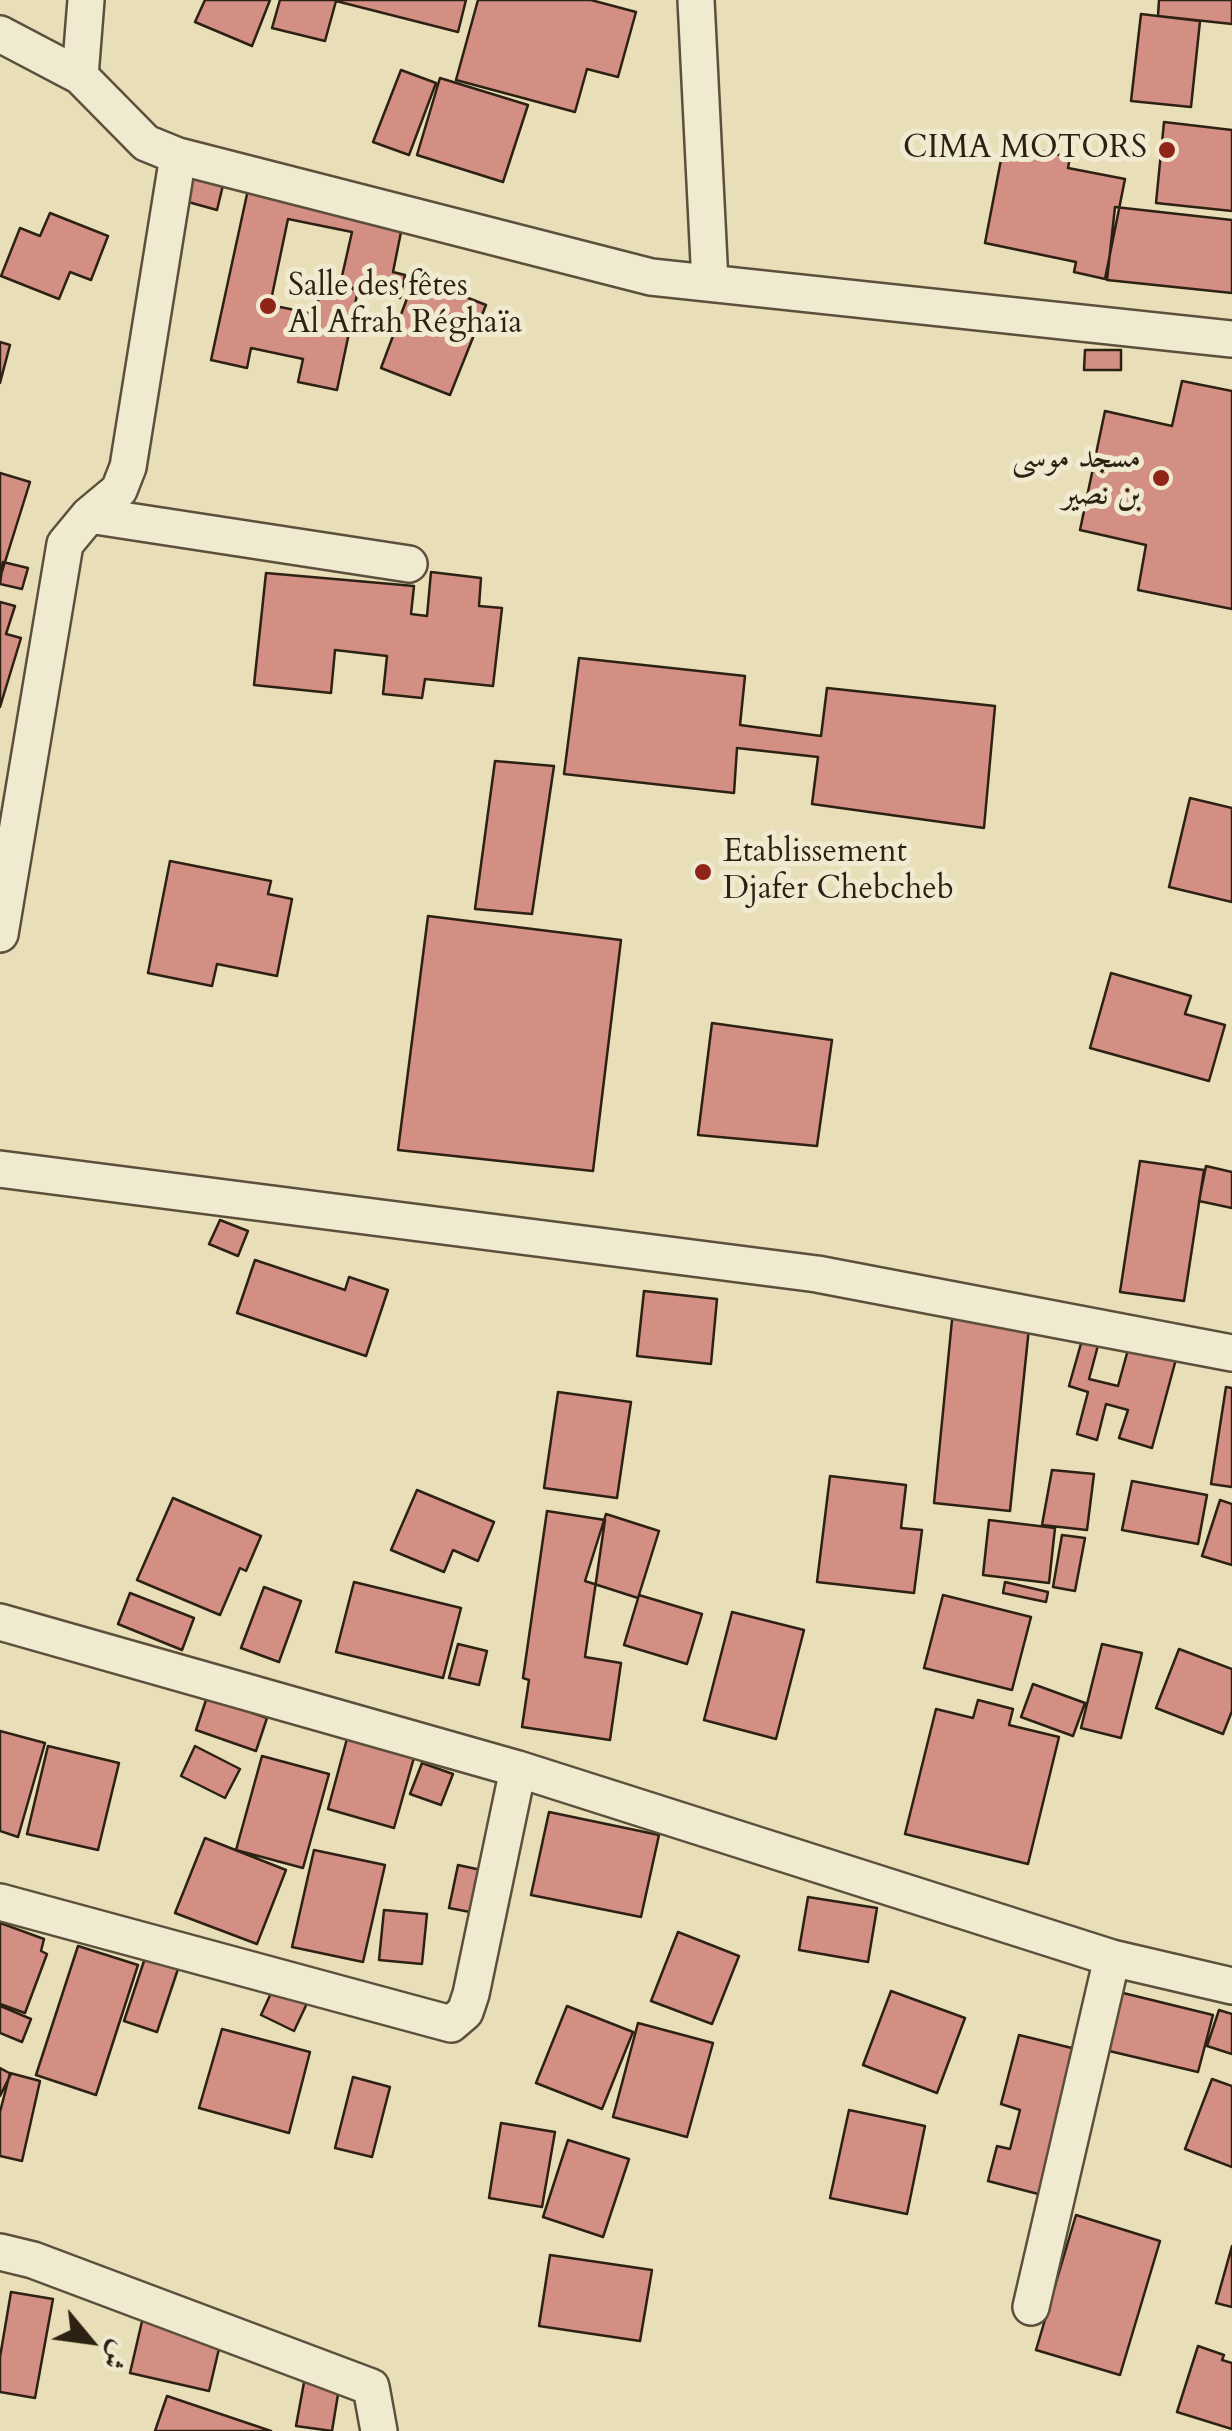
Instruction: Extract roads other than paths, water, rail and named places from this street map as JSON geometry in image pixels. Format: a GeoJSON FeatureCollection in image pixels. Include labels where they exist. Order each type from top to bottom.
{"type":"FeatureCollection","features":[{"type":"Feature","properties":{"kind":"street"},"geometry":{"type":"LineString","coordinates":[[80,76],[86,0]]}},
{"type":"Feature","properties":{"kind":"street"},"geometry":{"type":"LineString","coordinates":[[696,0],[710,283]]}},
{"type":"Feature","properties":{"kind":"street"},"geometry":{"type":"LineString","coordinates":[[0,34],[80,76],[146,143],[178,156],[651,278],[1232,339]]}},
{"type":"Feature","properties":{"kind":"street"},"geometry":{"type":"LineString","coordinates":[[0,934],[65,544],[89,514],[119,490],[128,467],[178,156]]}},
{"type":"Feature","properties":{"kind":"street"},"geometry":{"type":"LineString","coordinates":[[89,514],[409,564]]}},
{"type":"Feature","properties":{"kind":"street"},"geometry":{"type":"LineString","coordinates":[[0,1169],[817,1274],[1232,1353]]}},
{"type":"Feature","properties":{"kind":"street"},"geometry":{"type":"LineString","coordinates":[[0,1622],[518,1768],[1112,1958],[1232,1986]]}},
{"type":"Feature","properties":{"kind":"street"},"geometry":{"type":"LineString","coordinates":[[0,1902],[452,2024],[465,2012],[471,1994],[518,1768]]}},
{"type":"Feature","properties":{"kind":"street"},"geometry":{"type":"LineString","coordinates":[[1030,2306],[1112,1958]]}},
{"type":"Feature","properties":{"kind":"street"},"geometry":{"type":"LineString","coordinates":[[0,2252],[33,2260],[371,2387],[379,2431]]}},
{"type":"Feature","properties":{"kind":"place","name":"CIMA MOTORS"},"geometry":{"type":"Point","coordinates":[1167,150]}},
{"type":"Feature","properties":{"kind":"place","name":"Salle des fêtes Al Afrah Réghaïa"},"geometry":{"type":"Point","coordinates":[268,306]}},
{"type":"Feature","properties":{"kind":"place","name":"مسجد موسى بن نصير"},"geometry":{"type":"Point","coordinates":[1161,478]}},
{"type":"Feature","properties":{"kind":"place","name":"Etablissement Djafer Chebcheb"},"geometry":{"type":"Point","coordinates":[703,872]}}]}
